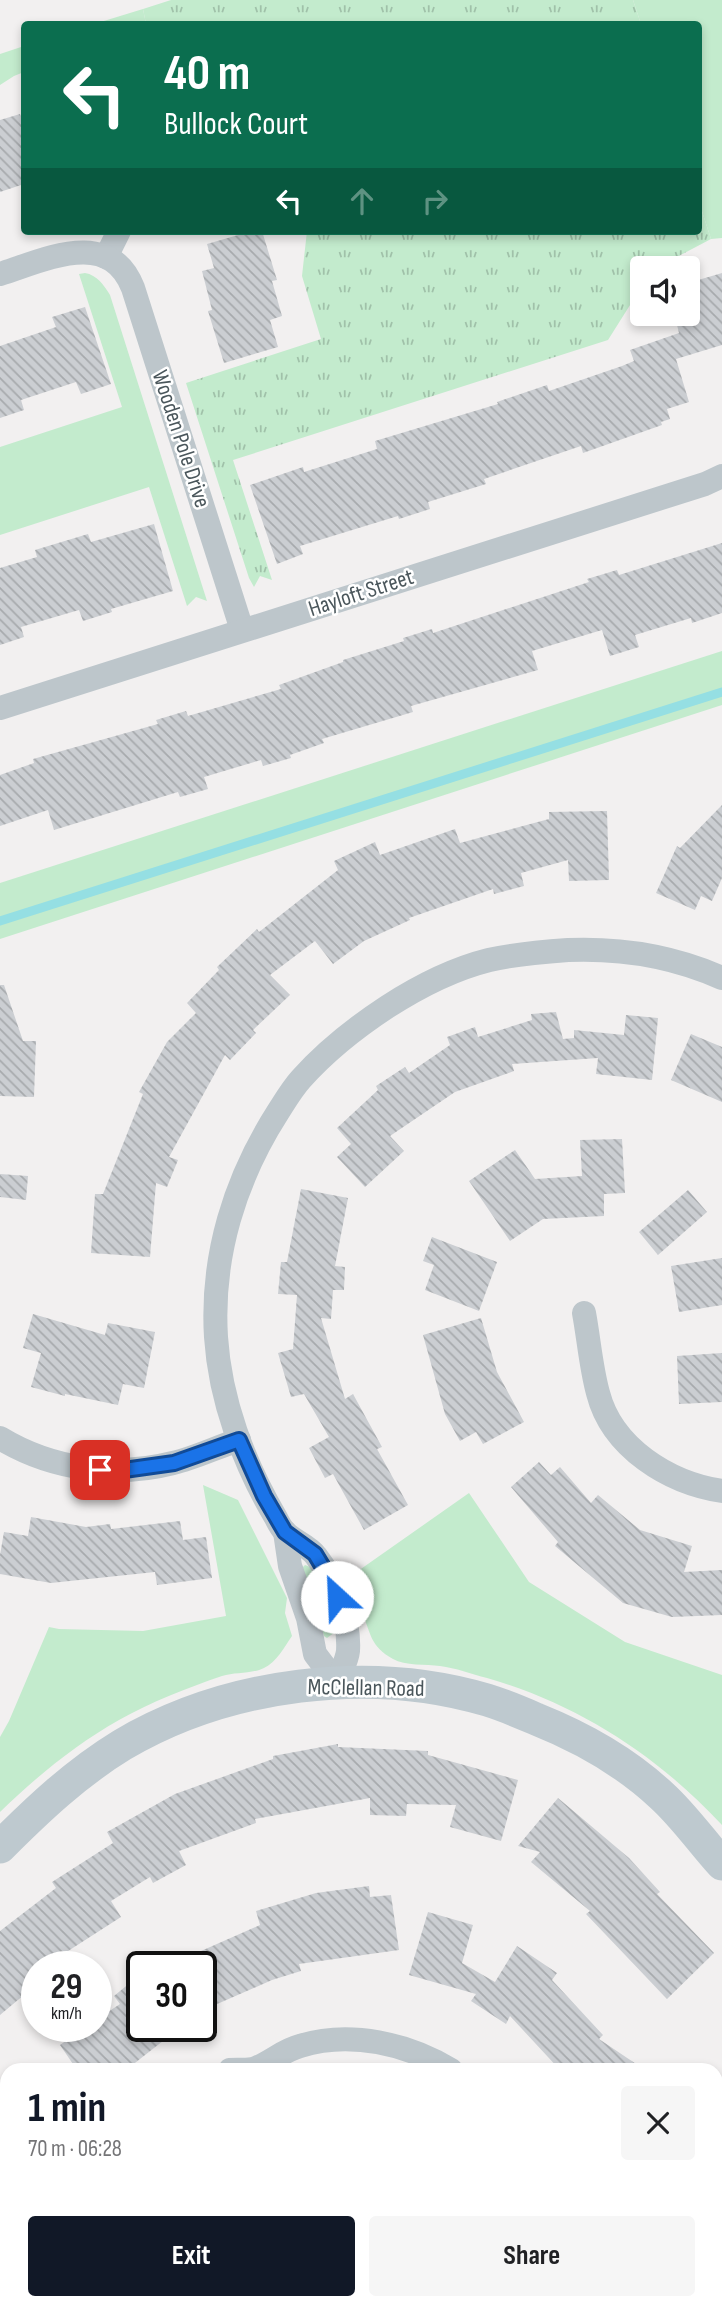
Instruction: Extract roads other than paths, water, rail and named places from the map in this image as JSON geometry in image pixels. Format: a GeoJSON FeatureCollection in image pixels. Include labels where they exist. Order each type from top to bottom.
{"type":"FeatureCollection","features":[{"type":"Feature","properties":{"kind":"street"},"geometry":{"type":"LineString","coordinates":[[0,274],[70,253],[91,253],[106,257],[117,235]]}},
{"type":"Feature","properties":{"kind":"street","name":"Wooden Pole Drive"},"geometry":{"type":"LineString","coordinates":[[106,257],[120,266],[133,288],[242,630]]}},
{"type":"Feature","properties":{"kind":"street","name":"Hayloft Street"},"geometry":{"type":"LineString","coordinates":[[0,708],[705,484],[722,476]]}},
{"type":"Feature","properties":{"kind":"street"},"geometry":{"type":"LineString","coordinates":[[337,1683],[315,1654],[308,1618],[290,1566],[285,1532],[264,1496],[239,1440],[223,1388],[216,1338],[217,1286],[225,1231],[232,1205],[250,1161],[291,1092],[315,1063],[354,1030],[403,996],[456,971],[516,955],[579,950],[634,953],[691,966],[722,978]]}},
{"type":"Feature","properties":{"kind":"street"},"geometry":{"type":"LineString","coordinates":[[584,1314],[598,1394],[608,1419],[622,1438],[664,1472],[684,1482],[722,1491]]}},
{"type":"Feature","properties":{"kind":"street"},"geometry":{"type":"LineString","coordinates":[[0,1438],[55,1463],[100,1470],[124,1470],[174,1463],[239,1440]]}},
{"type":"Feature","properties":{"kind":"street"},"geometry":{"type":"LineString","coordinates":[[285,1532],[315,1554],[330,1579],[344,1615],[348,1654],[337,1683]]}},
{"type":"Feature","properties":{"kind":"street","name":"McClellan Road"},"geometry":{"type":"LineString","coordinates":[[0,1847],[42,1804],[84,1771],[150,1731],[190,1714],[258,1693],[285,1687],[337,1683],[418,1687],[455,1693],[486,1700],[556,1727],[588,1743],[663,1796],[722,1864]]}},
{"type":"Feature","properties":{"kind":"street"},"geometry":{"type":"LineString","coordinates":[[265,2063],[298,2046],[346,2039],[393,2046],[439,2063]]}},
{"type":"Feature","properties":{"kind":"waterway"},"geometry":{"type":"LineString","coordinates":[[0,921],[722,692]]}}]}
